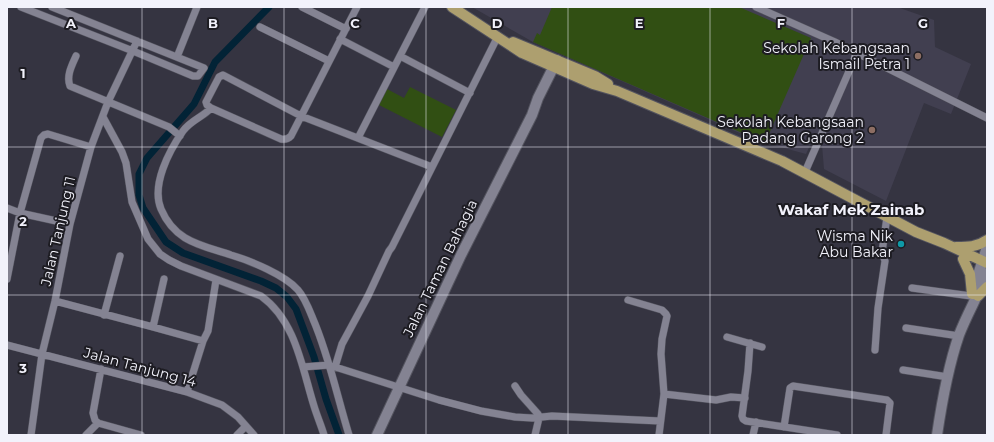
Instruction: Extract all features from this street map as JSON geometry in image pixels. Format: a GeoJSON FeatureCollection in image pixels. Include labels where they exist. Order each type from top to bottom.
{"type":"FeatureCollection","features":[{"type":"Feature","properties":{"kind":"main road"},"geometry":{"type":"LineString","coordinates":[[454,8],[498,36],[559,65],[593,84],[617,90],[782,161],[916,232],[952,247],[985,267]]}},
{"type":"Feature","properties":{"kind":"main road","name":"Jalan Taman Bahagia"},"geometry":{"type":"LineString","coordinates":[[377,435],[461,255],[532,115],[544,101],[559,65]]}},
{"type":"Feature","properties":{"kind":"main road"},"geometry":{"type":"LineString","coordinates":[[916,232],[939,248],[985,267]]}},
{"type":"Feature","properties":{"kind":"main road"},"geometry":{"type":"LineString","coordinates":[[952,247],[973,247],[987,240]]}},
{"type":"Feature","properties":{"kind":"main road"},"geometry":{"type":"LineString","coordinates":[[937,435],[948,377],[959,336],[973,295],[985,267],[987,247]]}},
{"type":"Feature","properties":{"kind":"main road"},"geometry":{"type":"LineString","coordinates":[[963,259],[970,274],[973,295]]}},
{"type":"Feature","properties":{"kind":"main road"},"geometry":{"type":"LineString","coordinates":[[973,295],[987,287]]}},
{"type":"Feature","properties":{"kind":"street"},"geometry":{"type":"LineString","coordinates":[[21,7],[193,76],[198,76],[204,68],[52,7],[49,18]]}},
{"type":"Feature","properties":{"kind":"street"},"geometry":{"type":"LineString","coordinates":[[177,57],[197,7]]}},
{"type":"Feature","properties":{"kind":"street"},"geometry":{"type":"LineString","coordinates":[[302,7],[346,29]]}},
{"type":"Feature","properties":{"kind":"street"},"geometry":{"type":"LineString","coordinates":[[357,7],[340,39],[329,61],[301,116],[291,136],[283,139],[207,105],[206,102],[219,77],[223,75],[301,116],[432,167]]}},
{"type":"Feature","properties":{"kind":"street"},"geometry":{"type":"LineString","coordinates":[[358,138],[425,7]]}},
{"type":"Feature","properties":{"kind":"street"},"geometry":{"type":"LineString","coordinates":[[756,7],[835,42],[987,118]]}},
{"type":"Feature","properties":{"kind":"street"},"geometry":{"type":"LineString","coordinates":[[260,27],[329,61]]}},
{"type":"Feature","properties":{"kind":"street"},"geometry":{"type":"LineString","coordinates":[[328,366],[342,344],[368,296],[389,251],[498,36]]}},
{"type":"Feature","properties":{"kind":"street"},"geometry":{"type":"LineString","coordinates":[[340,39],[394,68]]}},
{"type":"Feature","properties":{"kind":"street","name":"Jalan Tanjung 11"},"geometry":{"type":"LineString","coordinates":[[31,435],[42,354],[55,302],[70,224],[91,147],[108,102],[137,41]]}},
{"type":"Feature","properties":{"kind":"street"},"geometry":{"type":"LineString","coordinates":[[805,172],[857,53]]}},
{"type":"Feature","properties":{"kind":"street"},"geometry":{"type":"LineString","coordinates":[[76,56],[68,77],[70,86],[171,128],[180,136]]}},
{"type":"Feature","properties":{"kind":"street"},"geometry":{"type":"LineString","coordinates":[[400,56],[470,93]]}},
{"type":"Feature","properties":{"kind":"street"},"geometry":{"type":"LineString","coordinates":[[211,108],[188,124],[180,136],[160,175],[157,190],[158,202],[163,214],[170,226],[192,243],[237,257],[277,274],[298,290],[305,301],[322,340],[328,366],[349,435]]}},
{"type":"Feature","properties":{"kind":"street"},"geometry":{"type":"LineString","coordinates":[[103,117],[122,152],[126,163],[132,202],[140,223],[151,243],[160,254],[169,260],[216,280],[262,296],[272,304],[285,322],[306,366],[314,406],[324,435]]}},
{"type":"Feature","properties":{"kind":"street"},"geometry":{"type":"LineString","coordinates":[[7,279],[20,213],[41,138],[48,134],[91,147]]}},
{"type":"Feature","properties":{"kind":"street"},"geometry":{"type":"LineString","coordinates":[[7,208],[20,213],[70,224]]}},
{"type":"Feature","properties":{"kind":"street"},"geometry":{"type":"LineString","coordinates":[[875,350],[878,308],[885,261],[882,252],[887,217]]}},
{"type":"Feature","properties":{"kind":"street"},"geometry":{"type":"LineString","coordinates":[[104,315],[120,256]]}},
{"type":"Feature","properties":{"kind":"street"},"geometry":{"type":"LineString","coordinates":[[153,327],[164,279]]}},
{"type":"Feature","properties":{"kind":"street"},"geometry":{"type":"LineString","coordinates":[[187,392],[210,324],[216,280]]}},
{"type":"Feature","properties":{"kind":"street"},"geometry":{"type":"LineString","coordinates":[[912,288],[973,295]]}},
{"type":"Feature","properties":{"kind":"street"},"geometry":{"type":"LineString","coordinates":[[628,300],[662,310],[666,314],[661,354],[664,394],[660,421],[660,435]]}},
{"type":"Feature","properties":{"kind":"street"},"geometry":{"type":"LineString","coordinates":[[55,302],[203,341]]}},
{"type":"Feature","properties":{"kind":"street"},"geometry":{"type":"LineString","coordinates":[[906,328],[959,336]]}},
{"type":"Feature","properties":{"kind":"street"},"geometry":{"type":"LineString","coordinates":[[727,337],[762,346]]}},
{"type":"Feature","properties":{"kind":"street"},"geometry":{"type":"LineString","coordinates":[[750,343],[742,418],[746,421],[837,435]]}},
{"type":"Feature","properties":{"kind":"street","name":"Jalan Tanjung 14"},"geometry":{"type":"LineString","coordinates":[[7,345],[187,392],[222,405],[238,417],[254,435]]}},
{"type":"Feature","properties":{"kind":"street"},"geometry":{"type":"LineString","coordinates":[[306,366],[328,366],[439,400],[481,411],[526,418],[552,416],[660,421]]}},
{"type":"Feature","properties":{"kind":"street"},"geometry":{"type":"LineString","coordinates":[[101,369],[93,413],[95,420],[98,423],[121,432],[141,435]]}},
{"type":"Feature","properties":{"kind":"street"},"geometry":{"type":"LineString","coordinates":[[903,370],[948,377]]}},
{"type":"Feature","properties":{"kind":"street"},"geometry":{"type":"LineString","coordinates":[[515,386],[536,411],[539,418],[535,435]]}},
{"type":"Feature","properties":{"kind":"street"},"geometry":{"type":"LineString","coordinates":[[784,427],[790,388],[793,386],[888,400],[890,403],[886,435]]}},
{"type":"Feature","properties":{"kind":"street"},"geometry":{"type":"LineString","coordinates":[[664,394],[716,400],[731,397],[744,398]]}},
{"type":"Feature","properties":{"kind":"street"},"geometry":{"type":"LineString","coordinates":[[753,435],[756,422]]}},
{"type":"Feature","properties":{"kind":"street"},"geometry":{"type":"LineString","coordinates":[[86,435],[98,423]]}},
{"type":"Feature","properties":{"kind":"street"},"geometry":{"type":"LineString","coordinates":[[237,435],[246,426]]}},
{"type":"Feature","properties":{"kind":"shaded area"},"geometry":{"type":"Polygon","coordinates":[[[472,7],[897,7],[934,20],[935,47],[971,64],[951,114],[924,103],[886,201],[824,169],[822,145],[812,141],[806,154],[758,141],[533,42],[472,7]]]}},
{"type":"Feature","properties":{"kind":"green space"},"geometry":{"type":"Polygon","coordinates":[[[552,7],[739,7],[811,38],[765,143],[533,42],[537,33],[540,35],[552,7]]]}},
{"type":"Feature","properties":{"kind":"green space"},"geometry":{"type":"Polygon","coordinates":[[[410,87],[456,110],[442,137],[379,105],[387,89],[404,98],[410,87]]]}},
{"type":"Feature","properties":{"kind":"waterway"},"geometry":{"type":"LineString","coordinates":[[269,7],[215,62],[194,104],[147,158],[139,174],[139,195],[143,208],[166,242],[183,253],[261,281],[276,288],[287,297],[296,309],[314,357],[326,399],[339,435]]}},
{"type":"Feature","properties":{"kind":"place","name":"Sekolah Kebangsaan Ismail Petra 1"},"geometry":{"type":"Point","coordinates":[918,56]}},
{"type":"Feature","properties":{"kind":"place","name":"Sekolah Kebangsaan Padang Garong 2"},"geometry":{"type":"Point","coordinates":[872,130]}},
{"type":"Feature","properties":{"kind":"place","name":"Wisma Nik Abu Bakar"},"geometry":{"type":"Point","coordinates":[901,244]}},
{"type":"Feature","properties":{"kind":"district","name":"Wakaf Mek Zainab"},"geometry":{"type":"Point","coordinates":[851,210]}}]}
